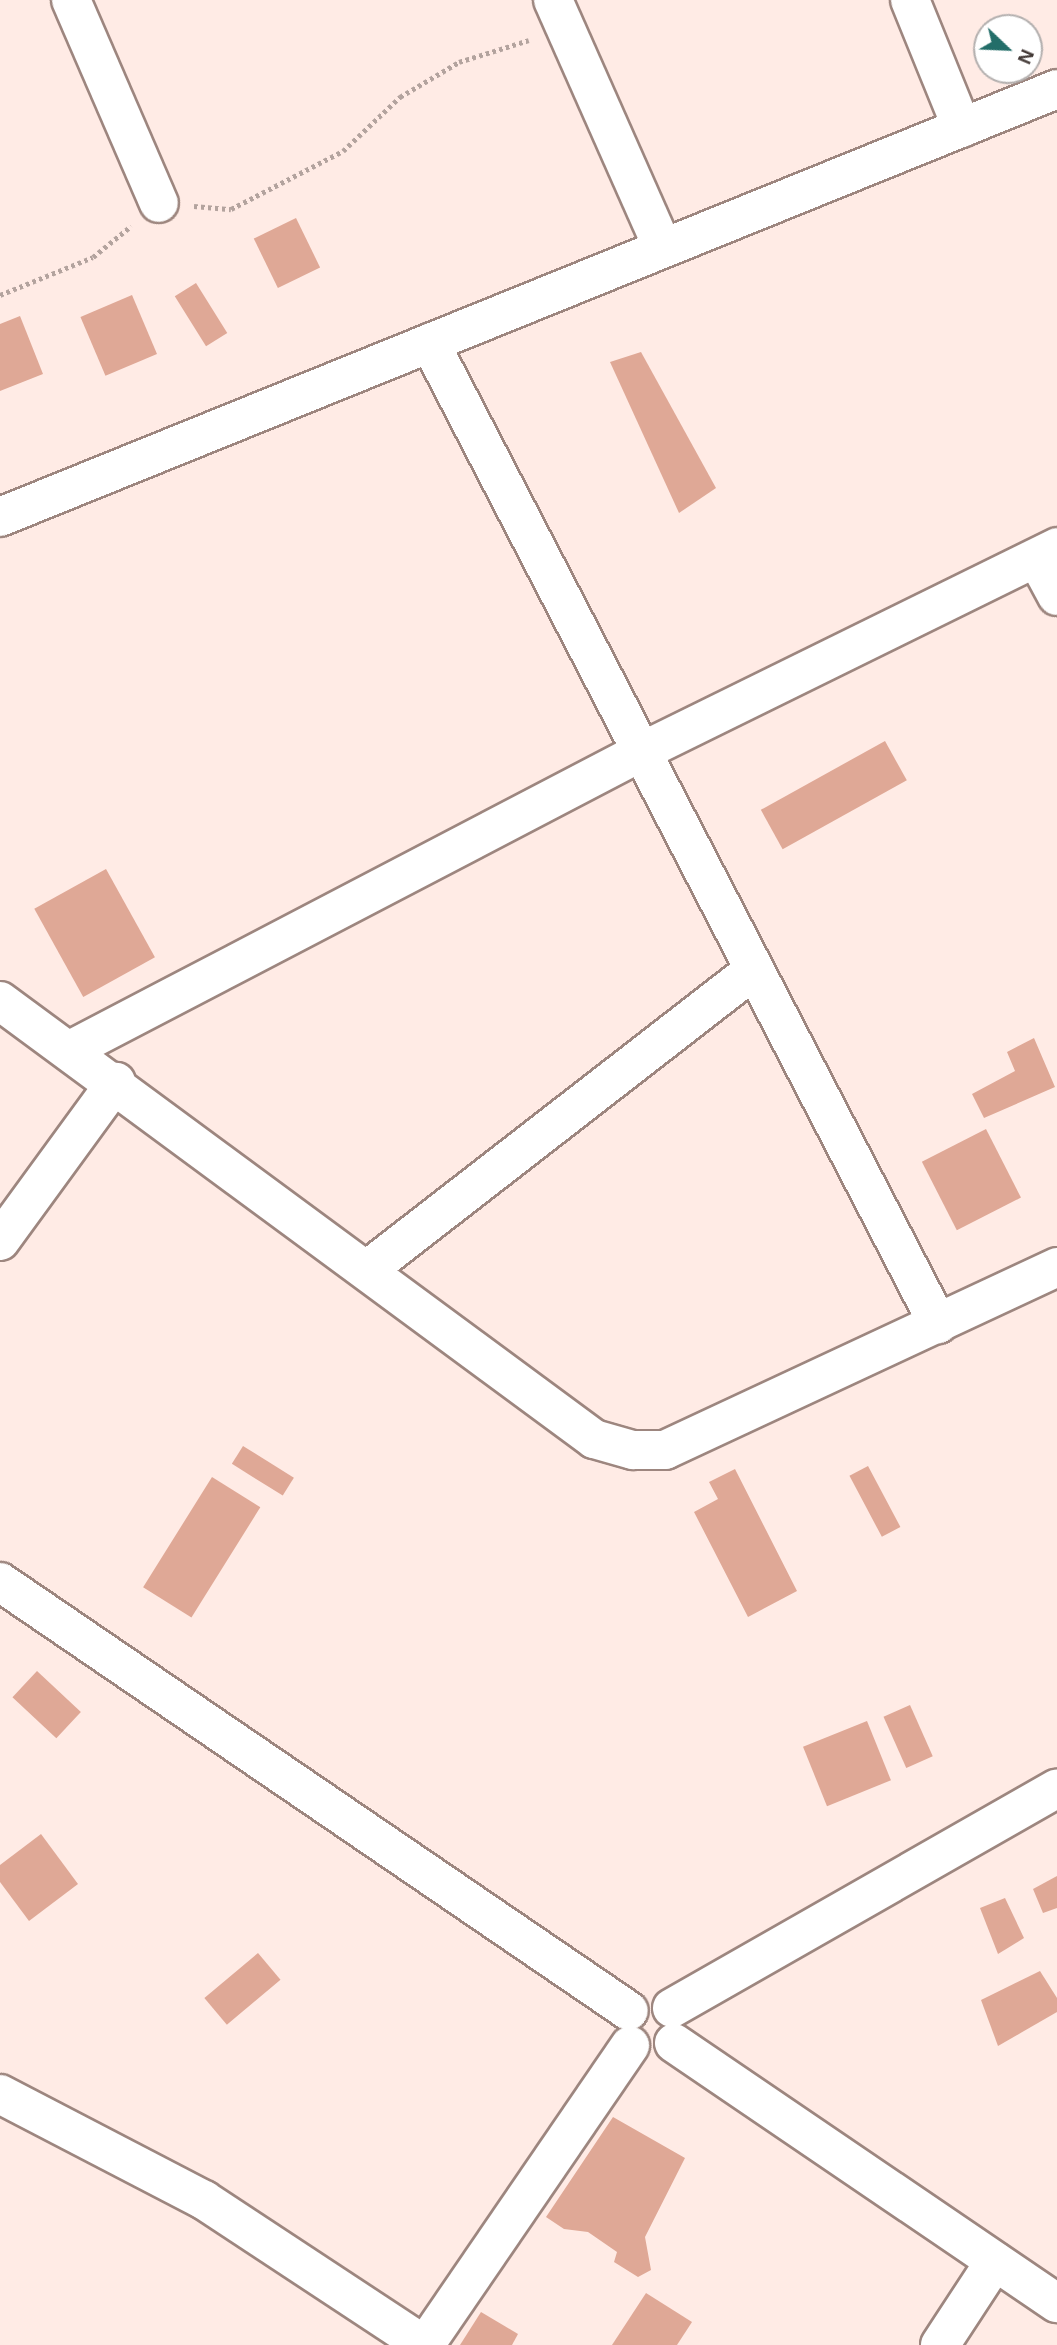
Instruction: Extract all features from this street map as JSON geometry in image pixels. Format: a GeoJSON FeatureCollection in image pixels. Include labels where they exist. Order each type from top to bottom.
{"type":"FeatureCollection","features":[{"type":"Feature","properties":{"kind":"street"},"geometry":{"type":"LineString","coordinates":[[71,0],[159,203]]}},
{"type":"Feature","properties":{"kind":"street"},"geometry":{"type":"LineString","coordinates":[[910,0],[962,128]]}},
{"type":"Feature","properties":{"kind":"street"},"geometry":{"type":"LineString","coordinates":[[559,14],[663,248]]}},
{"type":"Feature","properties":{"kind":"street"},"geometry":{"type":"LineString","coordinates":[[0,517],[1057,89]]}},
{"type":"Feature","properties":{"kind":"street"},"geometry":{"type":"LineString","coordinates":[[430,343],[938,1324]]}},
{"type":"Feature","properties":{"kind":"street"},"geometry":{"type":"LineString","coordinates":[[72,1049],[641,752],[1047,553],[1057,596]]}},
{"type":"Feature","properties":{"kind":"street"},"geometry":{"type":"LineString","coordinates":[[367,1270],[754,970]]}},
{"type":"Feature","properties":{"kind":"street"},"geometry":{"type":"LineString","coordinates":[[0,1001],[72,1049],[594,1439],[633,1450],[665,1450],[1057,1267]]}},
{"type":"Feature","properties":{"kind":"street"},"geometry":{"type":"LineString","coordinates":[[0,1241],[116,1082]]}},
{"type":"Feature","properties":{"kind":"street"},"geometry":{"type":"LineString","coordinates":[[0,1582],[630,2028],[653,2056],[673,2026],[1057,1788]]}},
{"type":"Feature","properties":{"kind":"street"},"geometry":{"type":"LineString","coordinates":[[0,2094],[204,2200],[424,2345],[650,1999],[673,2026],[995,2261],[1057,2303]]}},
{"type":"Feature","properties":{"kind":"street"},"geometry":{"type":"LineString","coordinates":[[940,2345],[995,2261]]}},
{"type":"Feature","properties":{"kind":"path"},"geometry":{"type":"LineString","coordinates":[[0,295],[93,257],[159,203],[231,209],[343,151],[400,97],[458,62],[559,14]]}},
{"type":"Feature","properties":{"kind":"building"},"geometry":{"type":"Polygon","coordinates":[[[296,218],[320,267],[278,288],[254,239],[296,218]]]}},
{"type":"Feature","properties":{"kind":"building"},"geometry":{"type":"Polygon","coordinates":[[[196,283],[227,333],[206,346],[175,296],[196,283]]]}},
{"type":"Feature","properties":{"kind":"building"},"geometry":{"type":"Polygon","coordinates":[[[132,295],[157,354],[105,376],[80,317],[132,295]]]}},
{"type":"Feature","properties":{"kind":"building"},"geometry":{"type":"Polygon","coordinates":[[[20,316],[43,374],[0,391],[0,324],[20,316]]]}},
{"type":"Feature","properties":{"kind":"building"},"geometry":{"type":"Polygon","coordinates":[[[641,352],[716,488],[679,513],[610,362],[641,352]]]}},
{"type":"Feature","properties":{"kind":"building"},"geometry":{"type":"Polygon","coordinates":[[[885,741],[907,780],[783,849],[761,810],[885,741]]]}},
{"type":"Feature","properties":{"kind":"building"},"geometry":{"type":"Polygon","coordinates":[[[106,869],[155,957],[83,997],[34,909],[106,869]]]}},
{"type":"Feature","properties":{"kind":"building"},"geometry":{"type":"Polygon","coordinates":[[[1034,1038],[1055,1087],[984,1118],[972,1094],[1015,1071],[1007,1052],[1034,1038]]]}},
{"type":"Feature","properties":{"kind":"building"},"geometry":{"type":"Polygon","coordinates":[[[986,1129],[1021,1198],[957,1230],[922,1162],[986,1129]]]}},
{"type":"Feature","properties":{"kind":"building"},"geometry":{"type":"Polygon","coordinates":[[[243,1446],[294,1478],[283,1496],[232,1464],[243,1446]]]}},
{"type":"Feature","properties":{"kind":"building"},"geometry":{"type":"Polygon","coordinates":[[[868,1466],[900,1527],[882,1537],[849,1476],[868,1466]]]}},
{"type":"Feature","properties":{"kind":"building"},"geometry":{"type":"Polygon","coordinates":[[[735,1469],[797,1591],[748,1617],[694,1512],[718,1499],[709,1482],[735,1469]]]}},
{"type":"Feature","properties":{"kind":"building"},"geometry":{"type":"Polygon","coordinates":[[[212,1477],[260,1507],[191,1617],[143,1587],[212,1477]]]}},
{"type":"Feature","properties":{"kind":"building"},"geometry":{"type":"Polygon","coordinates":[[[37,1671],[81,1712],[56,1738],[12,1697],[37,1671]]]}},
{"type":"Feature","properties":{"kind":"building"},"geometry":{"type":"Polygon","coordinates":[[[910,1705],[933,1756],[906,1768],[884,1717],[910,1705]]]}},
{"type":"Feature","properties":{"kind":"building"},"geometry":{"type":"Polygon","coordinates":[[[867,1721],[891,1780],[827,1806],[803,1747],[867,1721]]]}},
{"type":"Feature","properties":{"kind":"building"},"geometry":{"type":"Polygon","coordinates":[[[41,1834],[78,1884],[29,1921],[0,1882],[0,1865],[41,1834]]]}},
{"type":"Feature","properties":{"kind":"building"},"geometry":{"type":"Polygon","coordinates":[[[1057,1876],[1057,1908],[1043,1913],[1033,1889],[1057,1876]]]}},
{"type":"Feature","properties":{"kind":"building"},"geometry":{"type":"Polygon","coordinates":[[[1005,1898],[1024,1938],[998,1954],[980,1908],[1005,1898]]]}},
{"type":"Feature","properties":{"kind":"building"},"geometry":{"type":"Polygon","coordinates":[[[258,1953],[280,1980],[227,2025],[204,1998],[258,1953]]]}},
{"type":"Feature","properties":{"kind":"building"},"geometry":{"type":"Polygon","coordinates":[[[1040,1971],[1057,1998],[1057,2012],[998,2046],[981,2000],[1040,1971]]]}},
{"type":"Feature","properties":{"kind":"building"},"geometry":{"type":"Polygon","coordinates":[[[613,2117],[685,2158],[645,2237],[651,2270],[638,2277],[614,2262],[617,2252],[588,2232],[564,2229],[546,2217],[613,2117]]]}},
{"type":"Feature","properties":{"kind":"building"},"geometry":{"type":"Polygon","coordinates":[[[646,2293],[692,2322],[677,2345],[612,2345],[646,2293]]]}},
{"type":"Feature","properties":{"kind":"building"},"geometry":{"type":"Polygon","coordinates":[[[481,2312],[518,2334],[512,2345],[460,2345],[481,2312]]]}}]}
